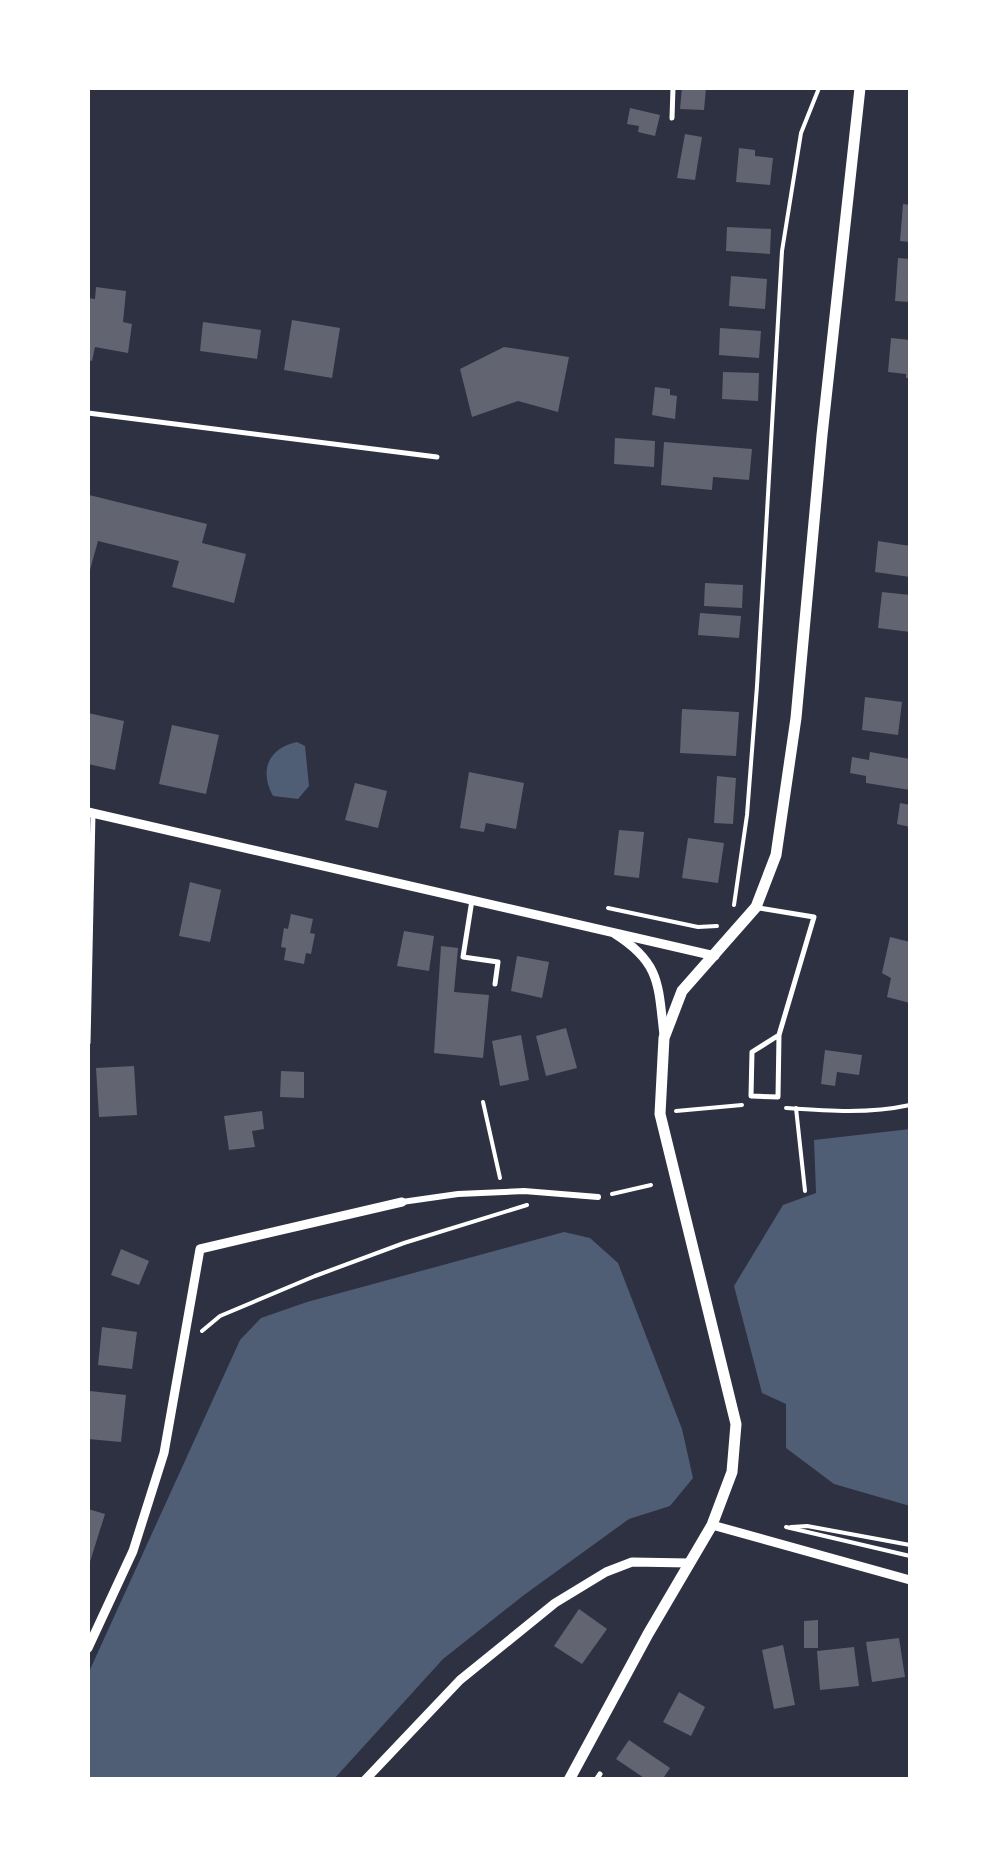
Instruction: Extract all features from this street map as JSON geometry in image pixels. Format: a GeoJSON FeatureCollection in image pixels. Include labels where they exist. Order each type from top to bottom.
{"type":"FeatureCollection","features":[{"type":"Feature","properties":{"kind":"street"},"geometry":{"type":"LineString","coordinates":[[664,1038],[682,990],[756,907],[776,855],[796,718],[860,88]]}},
{"type":"Feature","properties":{"kind":"street"},"geometry":{"type":"LineString","coordinates":[[90,813],[715,956]]}},
{"type":"Feature","properties":{"kind":"street"},"geometry":{"type":"LineString","coordinates":[[570,1780],[712,1525],[732,1472],[736,1424],[660,1114],[664,1038],[657,982],[644,956],[608,930]]}},
{"type":"Feature","properties":{"kind":"street"},"geometry":{"type":"LineString","coordinates":[[88,1648],[133,1550],[164,1453],[200,1249],[402,1202],[458,1194],[598,1197]]}},
{"type":"Feature","properties":{"kind":"street"},"geometry":{"type":"LineString","coordinates":[[712,1525],[910,1580]]}},
{"type":"Feature","properties":{"kind":"street"},"geometry":{"type":"LineString","coordinates":[[365,1780],[460,1680],[554,1603],[606,1572],[632,1562],[690,1563]]}},
{"type":"Feature","properties":{"kind":"lane"},"geometry":{"type":"LineString","coordinates":[[672,118],[673,88]]}},
{"type":"Feature","properties":{"kind":"lane"},"geometry":{"type":"LineString","coordinates":[[88,413],[437,457]]}},
{"type":"Feature","properties":{"kind":"lane"},"geometry":{"type":"LineString","coordinates":[[88,1043],[90,813]]}},
{"type":"Feature","properties":{"kind":"lane"},"geometry":{"type":"LineString","coordinates":[[472,900],[463,957],[498,962],[496,984]]}},
{"type":"Feature","properties":{"kind":"lane"},"geometry":{"type":"LineString","coordinates":[[756,907],[814,918],[779,1036],[778,1097],[751,1096],[752,1052],[779,1036]]}},
{"type":"Feature","properties":{"kind":"path"},"geometry":{"type":"LineString","coordinates":[[731,914],[739,886],[756,704],[782,252],[801,133],[819,88]]}},
{"type":"Feature","properties":{"kind":"path"},"geometry":{"type":"LineString","coordinates":[[608,908],[698,927],[724,926]]}},
{"type":"Feature","properties":{"kind":"path"},"geometry":{"type":"LineString","coordinates":[[483,1102],[504,1192]]}},
{"type":"Feature","properties":{"kind":"path"},"geometry":{"type":"LineString","coordinates":[[773,1107],[842,1112],[910,1105]]}},
{"type":"Feature","properties":{"kind":"path"},"geometry":{"type":"LineString","coordinates":[[660,1114],[702,1106],[758,1106]]}},
{"type":"Feature","properties":{"kind":"path"},"geometry":{"type":"LineString","coordinates":[[796,1108],[805,1192]]}},
{"type":"Feature","properties":{"kind":"path"},"geometry":{"type":"LineString","coordinates":[[598,1197],[651,1185]]}},
{"type":"Feature","properties":{"kind":"path"},"geometry":{"type":"LineString","coordinates":[[186,1345],[220,1316],[256,1300],[404,1243],[521,1209],[543,1194]]}},
{"type":"Feature","properties":{"kind":"path"},"geometry":{"type":"LineString","coordinates":[[910,1545],[807,1526],[786,1527],[910,1556]]}},
{"type":"Feature","properties":{"kind":"water"},"geometry":{"type":"Polygon","coordinates":[[[297,742],[305,746],[309,786],[298,799],[273,796],[267,778],[269,762],[279,749],[297,742]]]}},
{"type":"Feature","properties":{"kind":"water"},"geometry":{"type":"Polygon","coordinates":[[[910,1129],[910,1506],[834,1484],[786,1448],[786,1404],[762,1393],[734,1286],[783,1205],[816,1193],[814,1140],[910,1129]]]}},
{"type":"Feature","properties":{"kind":"water"},"geometry":{"type":"Polygon","coordinates":[[[564,1232],[590,1238],[618,1263],[682,1429],[693,1478],[670,1506],[629,1519],[443,1659],[334,1779],[88,1779],[88,1674],[240,1340],[261,1318],[307,1302],[564,1232]]]}},
{"type":"Feature","properties":{"kind":"building"},"geometry":{"type":"Polygon","coordinates":[[[682,88],[706,88],[704,110],[680,109],[682,88]]]}},
{"type":"Feature","properties":{"kind":"building"},"geometry":{"type":"Polygon","coordinates":[[[630,108],[660,115],[655,136],[638,132],[639,126],[627,124],[630,108]]]}},
{"type":"Feature","properties":{"kind":"building"},"geometry":{"type":"Polygon","coordinates":[[[685,134],[702,137],[695,180],[677,178],[685,134]]]}},
{"type":"Feature","properties":{"kind":"building"},"geometry":{"type":"Polygon","coordinates":[[[739,148],[755,150],[755,156],[773,158],[770,185],[736,182],[739,148]]]}},
{"type":"Feature","properties":{"kind":"building"},"geometry":{"type":"Polygon","coordinates":[[[903,204],[910,205],[910,242],[900,241],[903,204]]]}},
{"type":"Feature","properties":{"kind":"building"},"geometry":{"type":"Polygon","coordinates":[[[727,227],[771,229],[770,254],[726,251],[727,227]]]}},
{"type":"Feature","properties":{"kind":"building"},"geometry":{"type":"Polygon","coordinates":[[[898,258],[910,259],[910,302],[895,301],[898,258]]]}},
{"type":"Feature","properties":{"kind":"building"},"geometry":{"type":"Polygon","coordinates":[[[731,276],[767,279],[765,309],[729,306],[731,276]]]}},
{"type":"Feature","properties":{"kind":"building"},"geometry":{"type":"Polygon","coordinates":[[[96,287],[126,291],[123,322],[132,324],[128,353],[95,347],[92,361],[88,360],[88,298],[95,299],[96,287]]]}},
{"type":"Feature","properties":{"kind":"building"},"geometry":{"type":"Polygon","coordinates":[[[292,320],[340,328],[332,378],[284,370],[292,320]]]}},
{"type":"Feature","properties":{"kind":"building"},"geometry":{"type":"Polygon","coordinates":[[[203,322],[261,330],[257,359],[200,351],[203,322]]]}},
{"type":"Feature","properties":{"kind":"building"},"geometry":{"type":"Polygon","coordinates":[[[720,328],[761,331],[759,358],[719,355],[720,328]]]}},
{"type":"Feature","properties":{"kind":"building"},"geometry":{"type":"Polygon","coordinates":[[[891,338],[910,340],[910,378],[888,372],[891,338]]]}},
{"type":"Feature","properties":{"kind":"building"},"geometry":{"type":"Polygon","coordinates":[[[504,347],[569,357],[558,412],[518,401],[472,417],[460,369],[504,347]]]}},
{"type":"Feature","properties":{"kind":"building"},"geometry":{"type":"Polygon","coordinates":[[[723,372],[759,373],[758,401],[722,399],[723,372]]]}},
{"type":"Feature","properties":{"kind":"building"},"geometry":{"type":"Polygon","coordinates":[[[655,387],[670,389],[670,395],[677,396],[675,419],[652,415],[655,387]]]}},
{"type":"Feature","properties":{"kind":"building"},"geometry":{"type":"Polygon","coordinates":[[[615,438],[655,441],[654,467],[614,464],[615,438]]]}},
{"type":"Feature","properties":{"kind":"building"},"geometry":{"type":"Polygon","coordinates":[[[664,442],[752,449],[749,480],[713,477],[712,490],[661,485],[664,442]]]}},
{"type":"Feature","properties":{"kind":"building"},"geometry":{"type":"Polygon","coordinates":[[[89,495],[207,524],[202,543],[246,554],[234,603],[172,587],[179,561],[98,541],[88,577],[89,495]]]}},
{"type":"Feature","properties":{"kind":"building"},"geometry":{"type":"Polygon","coordinates":[[[878,541],[910,546],[910,577],[875,572],[878,541]]]}},
{"type":"Feature","properties":{"kind":"building"},"geometry":{"type":"Polygon","coordinates":[[[705,583],[743,585],[742,608],[704,606],[705,583]]]}},
{"type":"Feature","properties":{"kind":"building"},"geometry":{"type":"Polygon","coordinates":[[[882,592],[910,595],[910,632],[878,628],[882,592]]]}},
{"type":"Feature","properties":{"kind":"building"},"geometry":{"type":"Polygon","coordinates":[[[700,613],[741,616],[739,638],[698,635],[700,613]]]}},
{"type":"Feature","properties":{"kind":"building"},"geometry":{"type":"Polygon","coordinates":[[[865,697],[902,702],[898,735],[862,730],[865,697]]]}},
{"type":"Feature","properties":{"kind":"building"},"geometry":{"type":"Polygon","coordinates":[[[682,709],[739,712],[736,756],[680,753],[682,709]]]}},
{"type":"Feature","properties":{"kind":"building"},"geometry":{"type":"Polygon","coordinates":[[[88,713],[124,721],[115,770],[88,764],[88,713]]]}},
{"type":"Feature","properties":{"kind":"building"},"geometry":{"type":"Polygon","coordinates":[[[172,725],[219,735],[206,794],[159,784],[172,725]]]}},
{"type":"Feature","properties":{"kind":"building"},"geometry":{"type":"Polygon","coordinates":[[[870,752],[910,759],[910,790],[866,783],[866,776],[850,773],[852,757],[869,760],[870,752]]]}},
{"type":"Feature","properties":{"kind":"building"},"geometry":{"type":"Polygon","coordinates":[[[469,772],[524,783],[516,829],[486,823],[484,832],[460,828],[469,772]]]}},
{"type":"Feature","properties":{"kind":"building"},"geometry":{"type":"Polygon","coordinates":[[[717,776],[736,778],[733,824],[714,823],[717,776]]]}},
{"type":"Feature","properties":{"kind":"building"},"geometry":{"type":"Polygon","coordinates":[[[355,783],[387,791],[378,828],[345,820],[355,783]]]}},
{"type":"Feature","properties":{"kind":"building"},"geometry":{"type":"Polygon","coordinates":[[[900,803],[910,805],[910,827],[897,824],[900,803]]]}},
{"type":"Feature","properties":{"kind":"building"},"geometry":{"type":"Polygon","coordinates":[[[619,830],[644,832],[639,878],[614,875],[619,830]]]}},
{"type":"Feature","properties":{"kind":"building"},"geometry":{"type":"Polygon","coordinates":[[[688,838],[724,843],[718,883],[682,878],[688,838]]]}},
{"type":"Feature","properties":{"kind":"building"},"geometry":{"type":"Polygon","coordinates":[[[190,882],[221,890],[210,942],[179,936],[190,882]]]}},
{"type":"Feature","properties":{"kind":"building"},"geometry":{"type":"Polygon","coordinates":[[[291,914],[313,919],[311,954],[306,953],[304,964],[284,960],[286,948],[281,947],[291,914]]]}},
{"type":"Feature","properties":{"kind":"building"},"geometry":{"type":"Polygon","coordinates":[[[404,931],[434,936],[429,971],[397,966],[404,931]]]}},
{"type":"Feature","properties":{"kind":"building"},"geometry":{"type":"Polygon","coordinates":[[[890,937],[910,942],[910,1003],[887,997],[891,978],[882,973],[890,937]]]}},
{"type":"Feature","properties":{"kind":"building"},"geometry":{"type":"Polygon","coordinates":[[[441,946],[458,948],[454,992],[489,995],[483,1058],[434,1053],[441,946]]]}},
{"type":"Feature","properties":{"kind":"building"},"geometry":{"type":"Polygon","coordinates":[[[517,956],[549,962],[542,998],[511,991],[517,956]]]}},
{"type":"Feature","properties":{"kind":"building"},"geometry":{"type":"Polygon","coordinates":[[[566,1028],[577,1068],[546,1076],[536,1036],[566,1028]]]}},
{"type":"Feature","properties":{"kind":"building"},"geometry":{"type":"Polygon","coordinates":[[[521,1035],[529,1080],[500,1086],[492,1041],[521,1035]]]}},
{"type":"Feature","properties":{"kind":"building"},"geometry":{"type":"Polygon","coordinates":[[[825,1050],[862,1055],[859,1075],[837,1072],[835,1086],[821,1084],[825,1050]]]}},
{"type":"Feature","properties":{"kind":"building"},"geometry":{"type":"Polygon","coordinates":[[[134,1066],[137,1115],[99,1117],[96,1068],[134,1066]]]}},
{"type":"Feature","properties":{"kind":"building"},"geometry":{"type":"Polygon","coordinates":[[[281,1071],[304,1072],[304,1098],[280,1097],[281,1071]]]}},
{"type":"Feature","properties":{"kind":"building"},"geometry":{"type":"Polygon","coordinates":[[[262,1111],[264,1129],[252,1131],[255,1147],[229,1150],[224,1116],[262,1111]]]}},
{"type":"Feature","properties":{"kind":"building"},"geometry":{"type":"Polygon","coordinates":[[[121,1249],[149,1261],[139,1285],[111,1275],[121,1249]]]}},
{"type":"Feature","properties":{"kind":"building"},"geometry":{"type":"Polygon","coordinates":[[[102,1327],[137,1332],[132,1369],[98,1365],[102,1327]]]}},
{"type":"Feature","properties":{"kind":"building"},"geometry":{"type":"Polygon","coordinates":[[[90,1391],[126,1395],[121,1442],[88,1439],[90,1391]]]}},
{"type":"Feature","properties":{"kind":"building"},"geometry":{"type":"Polygon","coordinates":[[[88,1509],[105,1514],[88,1568],[88,1509]]]}},
{"type":"Feature","properties":{"kind":"building"},"geometry":{"type":"Polygon","coordinates":[[[579,1609],[607,1629],[582,1664],[554,1646],[579,1609]]]}},
{"type":"Feature","properties":{"kind":"building"},"geometry":{"type":"Polygon","coordinates":[[[818,1620],[818,1648],[804,1648],[804,1621],[818,1620]]]}},
{"type":"Feature","properties":{"kind":"building"},"geometry":{"type":"Polygon","coordinates":[[[899,1638],[905,1677],[872,1682],[866,1642],[899,1638]]]}},
{"type":"Feature","properties":{"kind":"building"},"geometry":{"type":"Polygon","coordinates":[[[783,1645],[795,1705],[774,1709],[762,1650],[783,1645]]]}},
{"type":"Feature","properties":{"kind":"building"},"geometry":{"type":"Polygon","coordinates":[[[854,1647],[859,1686],[820,1690],[817,1651],[854,1647]]]}},
{"type":"Feature","properties":{"kind":"building"},"geometry":{"type":"Polygon","coordinates":[[[679,1692],[705,1707],[691,1736],[663,1722],[679,1692]]]}},
{"type":"Feature","properties":{"kind":"building"},"geometry":{"type":"Polygon","coordinates":[[[629,1740],[670,1768],[662,1780],[647,1780],[616,1759],[629,1740]]]}}]}
